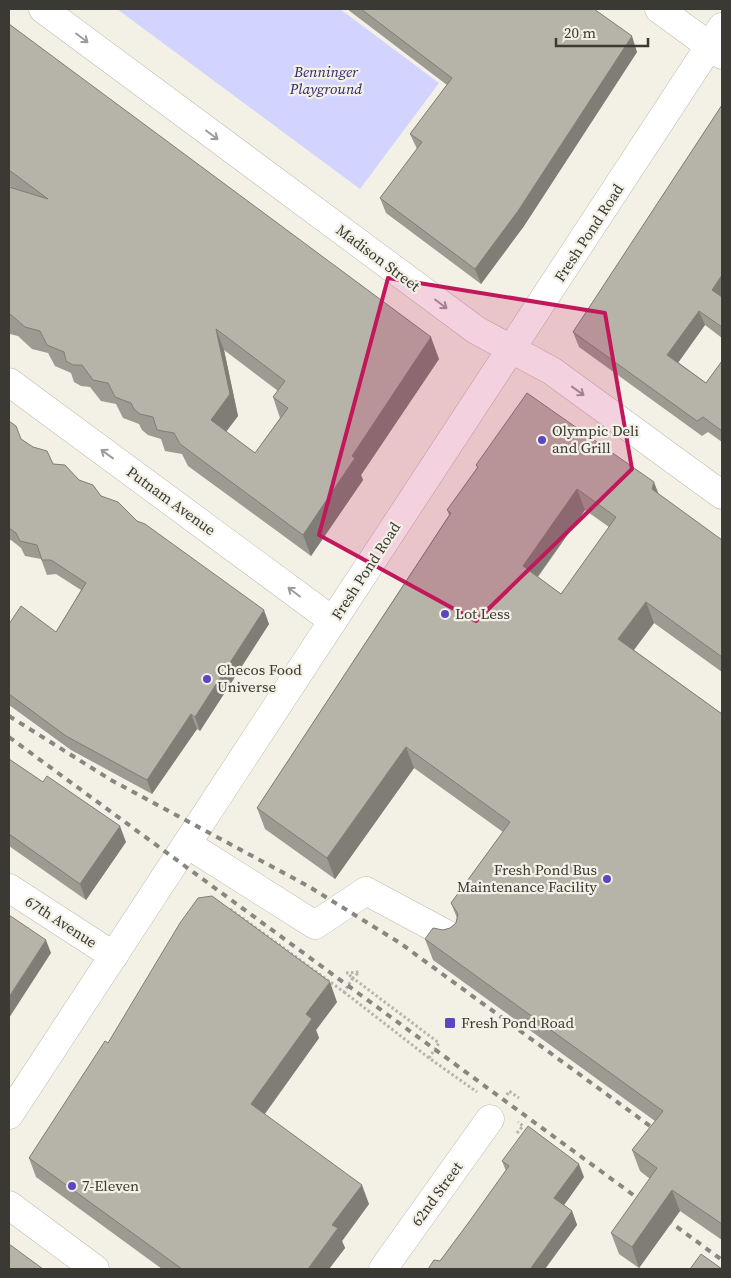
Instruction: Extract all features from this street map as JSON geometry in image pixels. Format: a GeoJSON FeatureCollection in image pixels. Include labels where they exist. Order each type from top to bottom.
{"type":"FeatureCollection","features":[{"type":"Feature","properties":{"kind":"street","name":"Madison Street"},"geometry":{"type":"LineString","coordinates":[[42,9],[476,330],[552,371],[722,495]]}},
{"type":"Feature","properties":{"kind":"street"},"geometry":{"type":"LineString","coordinates":[[659,9],[719,43]]}},
{"type":"Feature","properties":{"kind":"street","name":"Fresh Pond Road"},"geometry":{"type":"LineString","coordinates":[[9,1115],[512,350],[719,43]]}},
{"type":"Feature","properties":{"kind":"street","name":"Putnam Avenue"},"geometry":{"type":"LineString","coordinates":[[9,382],[333,621]]}},
{"type":"Feature","properties":{"kind":"street"},"geometry":{"type":"LineString","coordinates":[[188,844],[315,925],[366,891],[450,936]]}},
{"type":"Feature","properties":{"kind":"street","name":"67th Avenue"},"geometry":{"type":"LineString","coordinates":[[9,888],[114,956]]}},
{"type":"Feature","properties":{"kind":"street","name":"62nd Street"},"geometry":{"type":"LineString","coordinates":[[383,1269],[486,1108]]}},
{"type":"Feature","properties":{"kind":"street"},"geometry":{"type":"LineString","coordinates":[[9,1205],[95,1269]]}},
{"type":"Feature","properties":{"kind":"path"},"geometry":{"type":"LineString","coordinates":[[224,904],[344,992],[429,1058],[486,1108]]}},
{"type":"Feature","properties":{"kind":"path"},"geometry":{"type":"LineString","coordinates":[[344,992],[353,978],[439,1043],[429,1058]]}},
{"type":"Feature","properties":{"kind":"path"},"geometry":{"type":"LineString","coordinates":[[509,1091],[518,1098]]}},
{"type":"Feature","properties":{"kind":"path"},"geometry":{"type":"LineString","coordinates":[[517,1134],[523,1126]]}},
{"type":"Feature","properties":{"kind":"highlighted area"},"geometry":{"type":"Polygon","coordinates":[[[388,278],[605,313],[632,469],[476,621],[319,535],[388,278]]]}},
{"type":"Feature","properties":{"kind":"green space","name":"Benninger Playground"},"geometry":{"type":"Polygon","coordinates":[[[117,9],[340,9],[439,83],[360,189],[117,9]]]}},
{"type":"Feature","properties":{"kind":"building"},"geometry":{"type":"Polygon","coordinates":[[[361,9],[594,9],[632,36],[518,211],[475,269],[380,198],[422,142],[410,134],[452,78],[361,9]]]}},
{"type":"Feature","properties":{"kind":"building"},"geometry":{"type":"Polygon","coordinates":[[[9,24],[431,337],[352,456],[355,458],[303,535],[180,444],[174,433],[157,430],[153,417],[140,414],[131,403],[115,397],[108,383],[93,380],[82,365],[73,365],[66,361],[64,352],[47,345],[40,331],[25,327],[9,314],[9,187],[48,199],[9,170],[9,24]],[[216,329],[230,394],[211,420],[255,453],[288,408],[273,397],[285,381],[216,329]]]}},
{"type":"Feature","properties":{"kind":"building"},"geometry":{"type":"Polygon","coordinates":[[[722,105],[722,275],[712,290],[722,297],[722,327],[699,311],[667,355],[706,383],[722,361],[722,431],[703,417],[697,421],[573,332],[722,105]]]}},
{"type":"Feature","properties":{"kind":"building"},"geometry":{"type":"Polygon","coordinates":[[[527,393],[654,482],[652,489],[722,540],[722,657],[646,602],[618,639],[722,714],[722,1224],[672,1190],[632,1247],[611,1233],[657,1168],[632,1150],[663,1111],[425,939],[433,928],[443,930],[450,928],[456,923],[458,914],[451,903],[510,822],[406,747],[327,858],[257,808],[451,513],[447,510],[478,467],[476,465],[527,393]],[[577,489],[523,566],[561,594],[616,517],[577,489]]]}},
{"type":"Feature","properties":{"kind":"building"},"geometry":{"type":"Polygon","coordinates":[[[9,421],[16,426],[21,439],[33,447],[47,451],[53,464],[65,465],[79,480],[93,485],[101,496],[118,502],[137,521],[145,524],[264,610],[195,717],[191,714],[147,780],[66,736],[9,694],[9,624],[21,606],[56,632],[86,583],[51,560],[42,560],[37,545],[20,541],[16,533],[9,528],[9,421]]]}},
{"type":"Feature","properties":{"kind":"building"},"geometry":{"type":"Polygon","coordinates":[[[9,759],[43,782],[47,776],[120,826],[80,884],[9,834],[9,759]]]}},
{"type":"Feature","properties":{"kind":"building"},"geometry":{"type":"Polygon","coordinates":[[[212,896],[330,982],[306,1014],[312,1019],[251,1104],[362,1185],[332,1225],[338,1228],[308,1269],[182,1269],[29,1158],[105,1041],[108,1043],[180,923],[198,898],[212,896]]]}},
{"type":"Feature","properties":{"kind":"building"},"geometry":{"type":"Polygon","coordinates":[[[9,915],[46,940],[9,997],[9,915]]]}},
{"type":"Feature","properties":{"kind":"building"},"geometry":{"type":"Polygon","coordinates":[[[528,1126],[579,1164],[554,1198],[572,1211],[532,1269],[428,1269],[434,1260],[440,1261],[509,1166],[502,1161],[528,1126]]]}},
{"type":"Feature","properties":{"kind":"building"},"geometry":{"type":"Polygon","coordinates":[[[9,1244],[43,1269],[9,1269],[9,1244]]]}},
{"type":"Feature","properties":{"kind":"building"},"geometry":{"type":"Polygon","coordinates":[[[701,1254],[722,1269],[690,1269],[701,1254]]]}},
{"type":"Feature","properties":{"kind":"railway"},"geometry":{"type":"LineString","coordinates":[[9,716],[111,780],[308,886],[400,943],[661,1134]]}},
{"type":"Feature","properties":{"kind":"railway"},"geometry":{"type":"LineString","coordinates":[[9,737],[722,1260]]}},
{"type":"Feature","properties":{"kind":"place","name":"Olympic Deli and Grill"},"geometry":{"type":"Point","coordinates":[542,440]}},
{"type":"Feature","properties":{"kind":"place","name":"Lot Less"},"geometry":{"type":"Point","coordinates":[445,614]}},
{"type":"Feature","properties":{"kind":"place","name":"Checos Food Universe"},"geometry":{"type":"Point","coordinates":[207,679]}},
{"type":"Feature","properties":{"kind":"place","name":"Fresh Pond Bus Maintenance Facility"},"geometry":{"type":"Point","coordinates":[607,879]}},
{"type":"Feature","properties":{"kind":"place","name":"Fresh Pond Road"},"geometry":{"type":"Point","coordinates":[450,1023]}},
{"type":"Feature","properties":{"kind":"place","name":"7-Eleven"},"geometry":{"type":"Point","coordinates":[72,1186]}}]}
